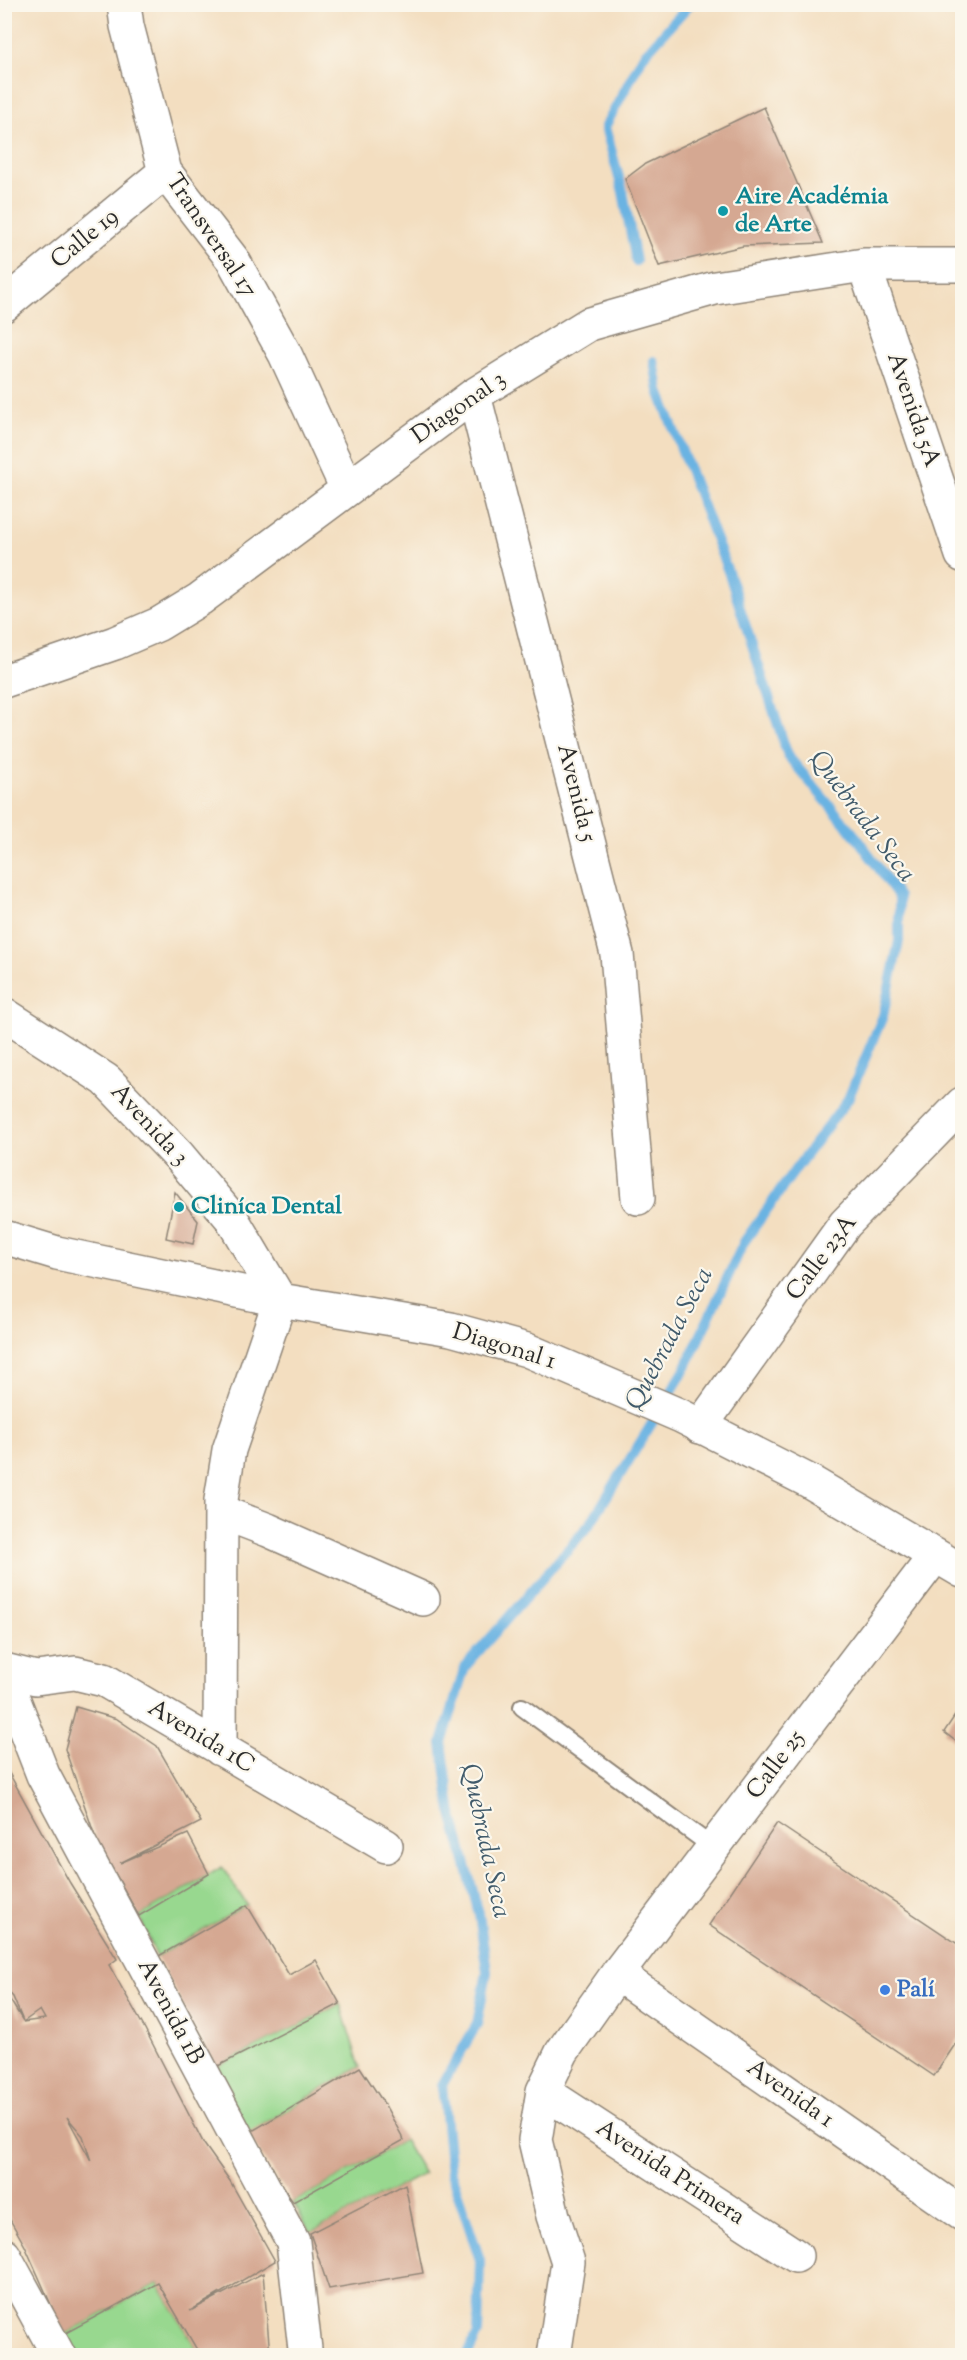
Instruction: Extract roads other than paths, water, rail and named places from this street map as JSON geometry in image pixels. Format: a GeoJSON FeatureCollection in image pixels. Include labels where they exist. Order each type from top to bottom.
{"type":"FeatureCollection","features":[{"type":"Feature","properties":{"kind":"street","name":"Transversal 17"},"geometry":{"type":"LineString","coordinates":[[124,4],[127,26],[165,172],[233,260],[285,354],[347,489]]}},
{"type":"Feature","properties":{"kind":"street","name":"Calle 19"},"geometry":{"type":"LineString","coordinates":[[4,305],[165,172]]}},
{"type":"Feature","properties":{"kind":"street","name":"Diagonal 3"},"geometry":{"type":"LineString","coordinates":[[4,681],[115,643],[159,624],[200,599],[474,395],[589,324],[715,288],[864,265],[963,265]]}},
{"type":"Feature","properties":{"kind":"street","name":"Avenida 5A"},"geometry":{"type":"LineString","coordinates":[[864,265],[963,555]]}},
{"type":"Feature","properties":{"kind":"street","name":"Avenida 5"},"geometry":{"type":"LineString","coordinates":[[474,395],[617,954],[638,1198]]}},
{"type":"Feature","properties":{"kind":"street","name":"Avenida 3"},"geometry":{"type":"LineString","coordinates":[[4,1014],[106,1080],[179,1156],[232,1219],[280,1300]]}},
{"type":"Feature","properties":{"kind":"street","name":"Calle 23A"},"geometry":{"type":"LineString","coordinates":[[690,1421],[844,1224],[963,1104]]}},
{"type":"Feature","properties":{"kind":"street","name":"Diagonal 1"},"geometry":{"type":"LineString","coordinates":[[4,1237],[57,1253],[280,1300],[451,1329],[527,1350],[612,1385],[690,1421],[809,1481],[949,1564]]}},
{"type":"Feature","properties":{"kind":"street"},"geometry":{"type":"LineString","coordinates":[[220,1749],[221,1512],[229,1450],[280,1300]]}},
{"type":"Feature","properties":{"kind":"street"},"geometry":{"type":"LineString","coordinates":[[221,1512],[268,1530],[423,1599]]}},
{"type":"Feature","properties":{"kind":"street","name":"Calle 25"},"geometry":{"type":"LineString","coordinates":[[554,2355],[568,2262],[553,2216],[535,2140],[543,2091],[562,2052],[617,1974],[714,1848],[949,1564]]}},
{"type":"Feature","properties":{"kind":"street","name":"Avenida 1C"},"geometry":{"type":"LineString","coordinates":[[4,1670],[36,1678],[75,1673],[104,1680],[386,1846]]}},
{"type":"Feature","properties":{"kind":"street","name":"Avenida 1B"},"geometry":{"type":"LineString","coordinates":[[4,1675],[43,1775],[293,2242],[304,2355]]}},
{"type":"Feature","properties":{"kind":"street","name":"Avenida 1"},"geometry":{"type":"LineString","coordinates":[[617,1974],[963,2214]]}},
{"type":"Feature","properties":{"kind":"street","name":"Avenida Primera"},"geometry":{"type":"LineString","coordinates":[[543,2091],[796,2256]]}},
{"type":"Feature","properties":{"kind":"street"},"geometry":{"type":"LineString","coordinates":[[4,2255],[59,2355]]}},
{"type":"Feature","properties":{"kind":"lane"},"geometry":{"type":"LineString","coordinates":[[522,1707],[714,1848]]}},
{"type":"Feature","properties":{"kind":"waterway","name":"Quebrada Seca"},"geometry":{"type":"LineString","coordinates":[[636,261],[623,192],[605,127],[643,56],[690,4]]}},
{"type":"Feature","properties":{"kind":"waterway","name":"Quebrada Seca"},"geometry":{"type":"LineString","coordinates":[[467,2356],[478,2333],[480,2260],[451,2173],[442,2085],[477,2024],[487,1972],[479,1914],[451,1809],[442,1743],[465,1667],[590,1524],[684,1371],[744,1242],[848,1099],[883,1016],[899,941],[899,897],[858,839],[788,756],[729,574],[659,391],[654,361]]}},
{"type":"Feature","properties":{"kind":"place","name":"Aire Académia de Arte"},"geometry":{"type":"Point","coordinates":[723,211]}},
{"type":"Feature","properties":{"kind":"place","name":"Cliníca Dental"},"geometry":{"type":"Point","coordinates":[179,1207]}},
{"type":"Feature","properties":{"kind":"place","name":"Palí"},"geometry":{"type":"Point","coordinates":[885,1990]}}]}
